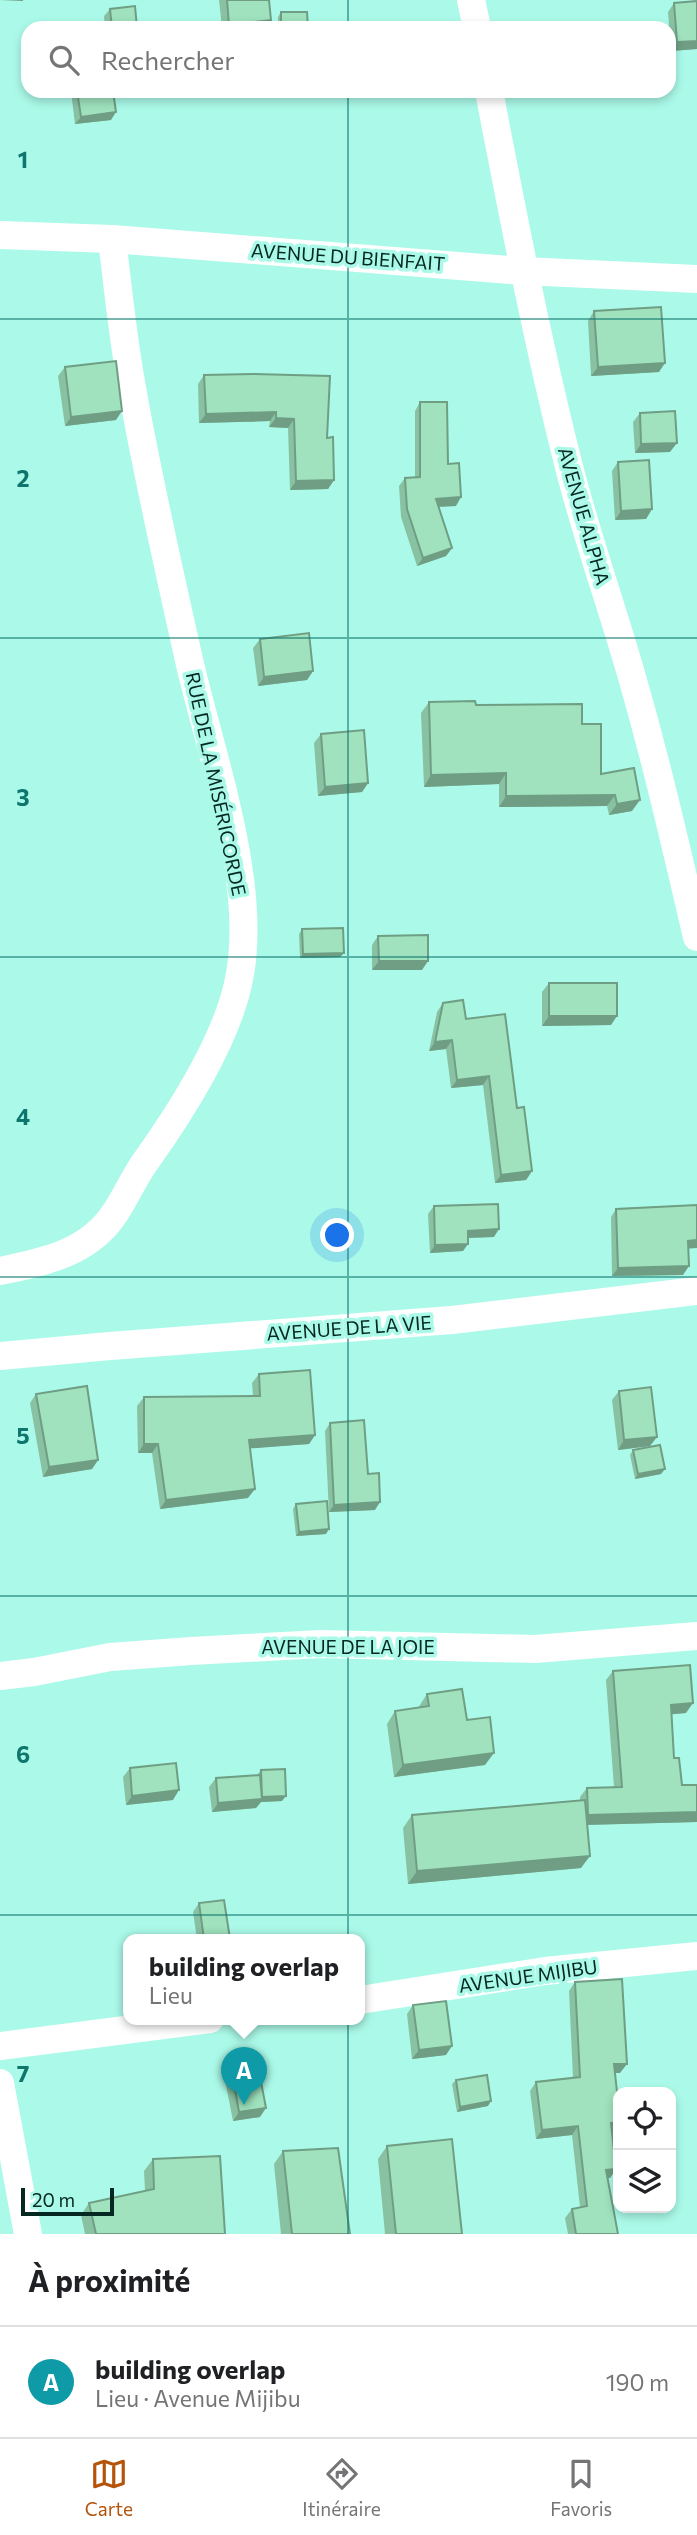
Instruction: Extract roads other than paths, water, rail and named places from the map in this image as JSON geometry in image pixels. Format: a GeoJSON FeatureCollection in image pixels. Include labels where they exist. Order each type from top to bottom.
{"type":"FeatureCollection","features":[{"type":"Feature","properties":{"kind":"street"},"geometry":{"type":"LineString","coordinates":[[471,0],[476,21]]}},
{"type":"Feature","properties":{"kind":"street","name":"AVENUE ALPHA"},"geometry":{"type":"LineString","coordinates":[[490,98],[523,271],[568,463],[661,782],[697,937]]}},
{"type":"Feature","properties":{"kind":"street","name":"AVENUE DU BIENFAIT"},"geometry":{"type":"LineString","coordinates":[[0,235],[112,239],[523,271],[697,279]]}},
{"type":"Feature","properties":{"kind":"street","name":"RUE DE LA MISÉRICORDE"},"geometry":{"type":"LineString","coordinates":[[0,1271],[50,1260],[69,1252],[89,1241],[114,1215],[190,1093],[228,1020],[239,982],[244,921],[241,884],[228,817],[189,661],[131,387],[112,239]]}},
{"type":"Feature","properties":{"kind":"street","name":"AVENUE DE LA VIE"},"geometry":{"type":"LineString","coordinates":[[0,1356],[452,1320],[697,1291]]}},
{"type":"Feature","properties":{"kind":"street","name":"AVENUE DE LA JOIE"},"geometry":{"type":"LineString","coordinates":[[0,1676],[110,1657],[191,1651],[321,1644],[535,1649],[697,1636]]}},
{"type":"Feature","properties":{"kind":"street","name":"AVENUE MIJIBU"},"geometry":{"type":"LineString","coordinates":[[365,1999],[545,1971],[697,1956]]}},
{"type":"Feature","properties":{"kind":"street"},"geometry":{"type":"LineString","coordinates":[[0,2046],[163,2025]]}},
{"type":"Feature","properties":{"kind":"street"},"geometry":{"type":"LineString","coordinates":[[0,2083],[28,2234]]}},
{"type":"Feature","properties":{"kind":"place","name":"building overlap"},"geometry":{"type":"Point","coordinates":[244,2105]}}]}
